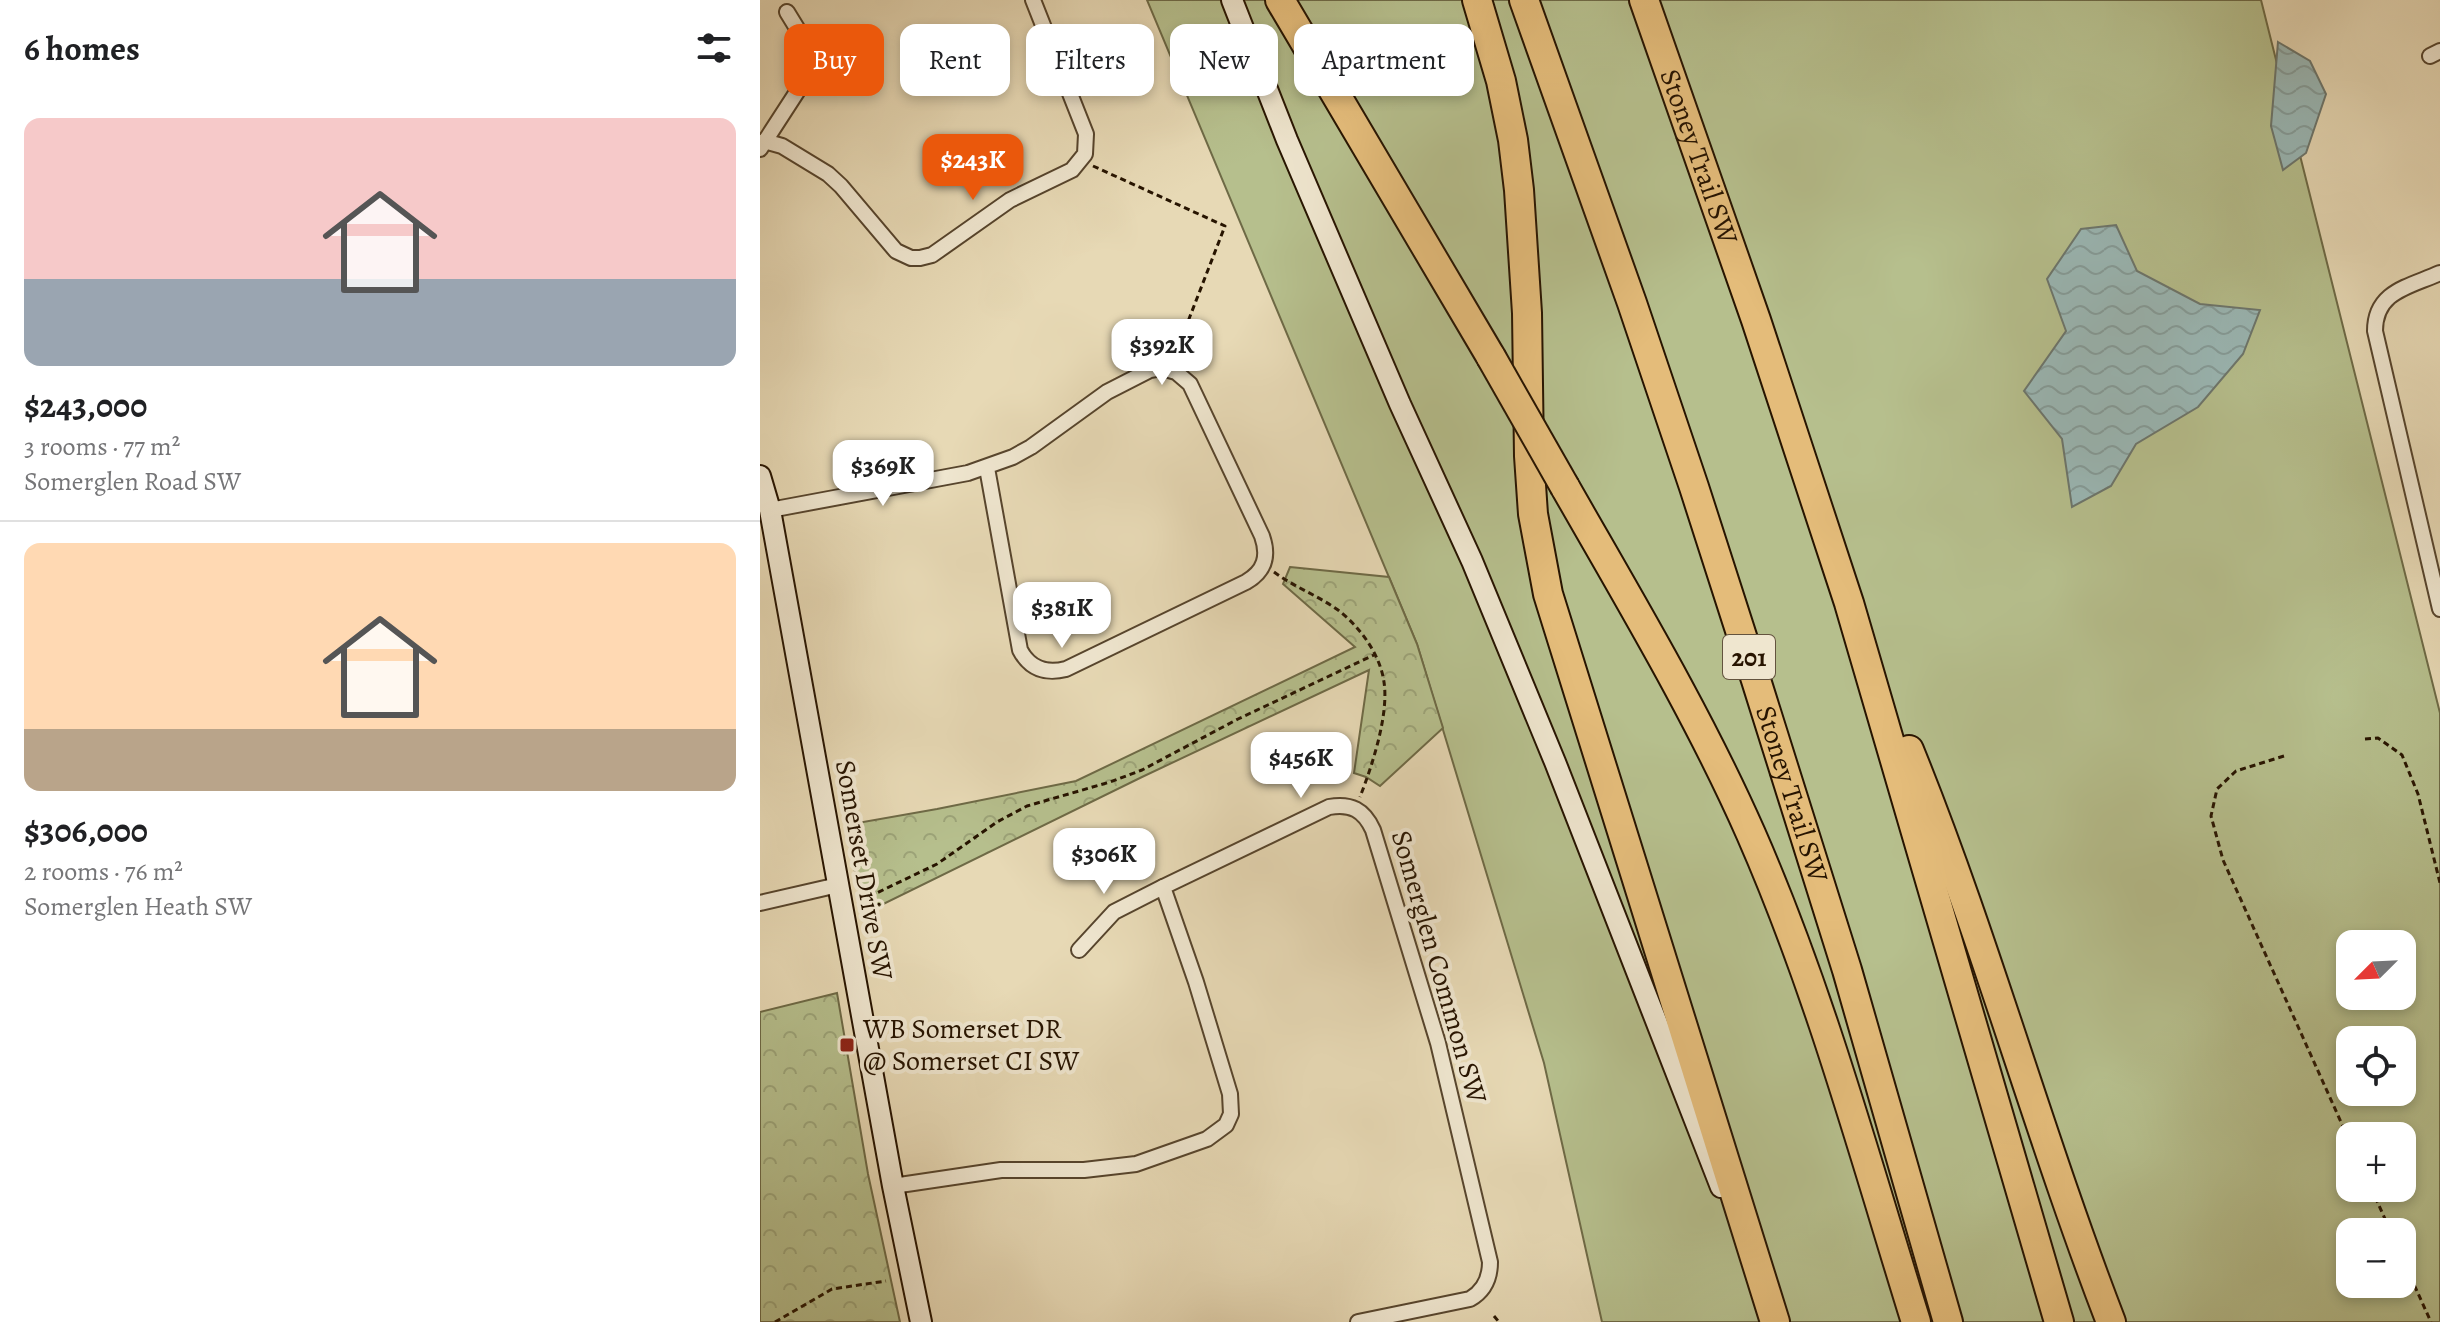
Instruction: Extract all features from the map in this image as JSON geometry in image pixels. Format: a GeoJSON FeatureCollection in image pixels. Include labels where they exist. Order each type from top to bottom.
{"type":"FeatureCollection","features":[{"type":"Feature","properties":{"kind":"highway"},"geometry":{"type":"LineString","coordinates":[[1280,0],[1491,357],[1666,664],[1712,751],[1780,903],[1819,1013],[1916,1322]]}},
{"type":"Feature","properties":{"kind":"highway"},"geometry":{"type":"LineString","coordinates":[[1477,0],[1501,81],[1519,190],[1527,313],[1533,514],[1548,594],[1775,1322]]}},
{"type":"Feature","properties":{"kind":"highway","name":"Stoney Trail SW"},"geometry":{"type":"LineString","coordinates":[[1524,0],[1704,517],[1843,956],[1948,1322]]}},
{"type":"Feature","properties":{"kind":"highway","name":"Stoney Trail SW"},"geometry":{"type":"LineString","coordinates":[[1644,0],[1756,320],[1849,603],[2059,1322]]}},
{"type":"Feature","properties":{"kind":"highway"},"geometry":{"type":"LineString","coordinates":[[1849,603],[1957,874],[2073,1222],[2111,1322]]}},
{"type":"Feature","properties":{"kind":"main road"},"geometry":{"type":"LineString","coordinates":[[1232,0],[1293,153],[1400,404],[1472,561],[1549,748],[1775,1322]]}},
{"type":"Feature","properties":{"kind":"main road","name":"Somerset Drive SW"},"geometry":{"type":"LineString","coordinates":[[760,476],[770,510],[893,1186],[921,1322]]}},
{"type":"Feature","properties":{"kind":"street"},"geometry":{"type":"LineString","coordinates":[[762,145],[782,146],[828,174],[896,251],[911,258],[932,255],[1010,200],[1064,174],[1085,154],[1086,134],[1033,0]]}},
{"type":"Feature","properties":{"kind":"street"},"geometry":{"type":"LineString","coordinates":[[762,145],[817,61],[787,12]]}},
{"type":"Feature","properties":{"kind":"street"},"geometry":{"type":"LineString","coordinates":[[2440,273],[2386,298],[2375,315],[2375,331],[2440,609]]}},
{"type":"Feature","properties":{"kind":"street"},"geometry":{"type":"LineString","coordinates":[[770,510],[987,468],[1031,447],[1107,392],[1150,370],[1168,369],[1184,377],[1190,384],[1262,536],[1266,555],[1264,564],[1246,582],[1066,669],[1043,671],[1031,665],[1020,650],[987,468]]}},
{"type":"Feature","properties":{"kind":"street","name":"Somerglen Common SW"},"geometry":{"type":"LineString","coordinates":[[1079,950],[1114,912],[1329,807],[1355,808],[1368,819],[1438,1043],[1490,1262],[1490,1273],[1486,1283],[1470,1299],[1358,1322]]}},
{"type":"Feature","properties":{"kind":"street"},"geometry":{"type":"LineString","coordinates":[[760,903],[838,885]]}},
{"type":"Feature","properties":{"kind":"street"},"geometry":{"type":"LineString","coordinates":[[893,1186],[1001,1170],[1084,1170],[1123,1166],[1207,1139],[1226,1125],[1231,1114],[1230,1094],[1163,887]]}},
{"type":"Feature","properties":{"kind":"path"},"geometry":{"type":"LineString","coordinates":[[1081,160],[1225,226],[1168,369]]}},
{"type":"Feature","properties":{"kind":"path"},"geometry":{"type":"LineString","coordinates":[[1264,564],[1288,583],[1321,598],[1341,613],[1366,639],[1384,679],[1380,728],[1368,777],[1355,808]]}},
{"type":"Feature","properties":{"kind":"path"},"geometry":{"type":"LineString","coordinates":[[858,901],[937,864],[997,822],[1027,806],[1142,770],[1238,719],[1374,655]]}},
{"type":"Feature","properties":{"kind":"path"},"geometry":{"type":"LineString","coordinates":[[2365,739],[2378,738],[2402,755],[2418,794],[2440,883]]}},
{"type":"Feature","properties":{"kind":"path"},"geometry":{"type":"LineString","coordinates":[[2284,756],[2236,771],[2217,789],[2211,816],[2223,860],[2341,1122]]}},
{"type":"Feature","properties":{"kind":"path"},"geometry":{"type":"LineString","coordinates":[[775,1322],[832,1289],[886,1281]]}},
{"type":"Feature","properties":{"kind":"path"},"geometry":{"type":"LineString","coordinates":[[2416,1289],[2431,1322]]}},
{"type":"Feature","properties":{"kind":"path"},"geometry":{"type":"LineString","coordinates":[[1494,1316],[1499,1322]]}},
{"type":"Feature","properties":{"kind":"green space"},"geometry":{"type":"Polygon","coordinates":[[[1147,0],[2261,0],[2440,713],[2440,1322],[1602,1322],[1544,1063],[1417,644],[1187,96],[1278,96],[1278,24],[1170,24],[1170,55],[1147,0]]]}},
{"type":"Feature","properties":{"kind":"green space"},"geometry":{"type":"Polygon","coordinates":[[[1290,567],[1389,577],[1417,644],[1443,728],[1380,786],[1354,773],[1369,670],[863,914],[846,825],[1076,781],[1355,647],[1283,584],[1290,567]]]}},
{"type":"Feature","properties":{"kind":"green space"},"geometry":{"type":"Polygon","coordinates":[[[837,993],[868,1174],[900,1322],[760,1322],[760,1012],[837,993]]]}},
{"type":"Feature","properties":{"kind":"water"},"geometry":{"type":"Polygon","coordinates":[[[2278,42],[2310,61],[2326,94],[2306,153],[2283,170],[2271,126],[2278,42]]]}},
{"type":"Feature","properties":{"kind":"water"},"geometry":{"type":"Polygon","coordinates":[[[2116,225],[2137,271],[2200,304],[2260,310],[2243,354],[2198,407],[2136,444],[2111,486],[2072,507],[2062,439],[2024,391],[2066,331],[2047,279],[2081,229],[2116,225]]]}},
{"type":"Feature","properties":{"kind":"place","name":"WB Somerset DR @ Somerset CI SW"},"geometry":{"type":"Point","coordinates":[847,1045]}}]}
